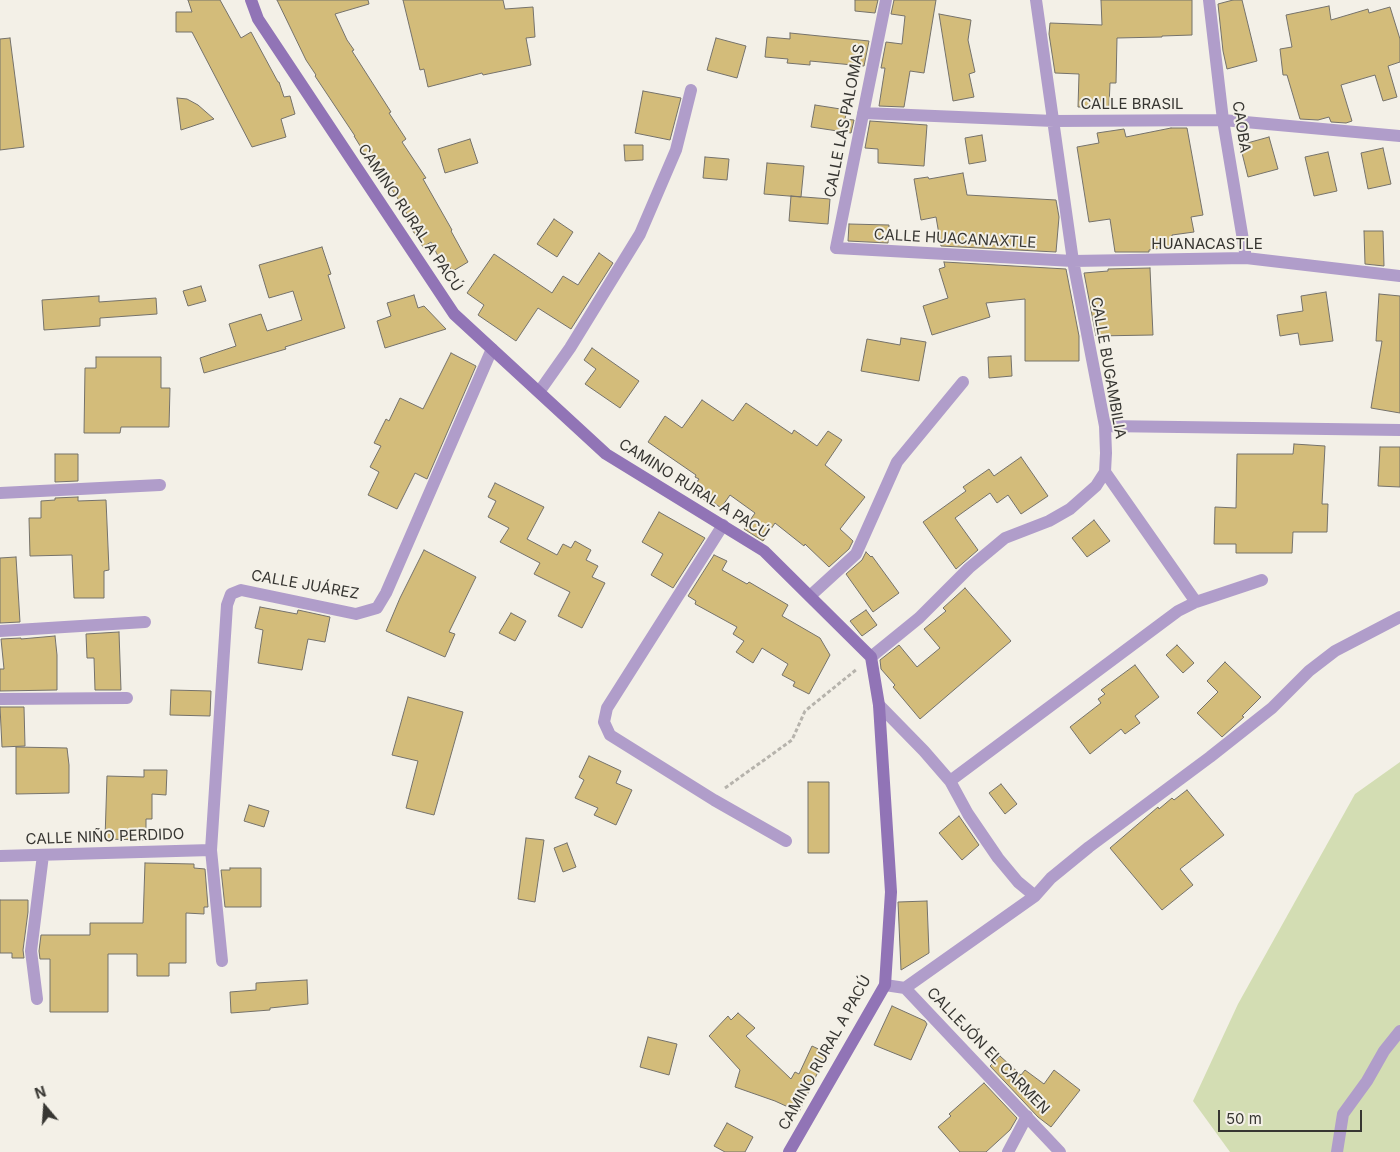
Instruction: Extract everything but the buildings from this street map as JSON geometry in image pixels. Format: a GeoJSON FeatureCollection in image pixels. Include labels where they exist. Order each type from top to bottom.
{"type":"FeatureCollection","features":[{"type":"Feature","properties":{"kind":"street","name":"CAMINO RURAL A PACÚ"},"geometry":{"type":"LineString","coordinates":[[251,0],[258,19],[454,314],[606,454],[764,551],[871,657],[879,704],[891,892],[885,985],[789,1152]]}},
{"type":"Feature","properties":{"kind":"street","name":"CALLE LAS PALOMAS"},"geometry":{"type":"LineString","coordinates":[[836,248],[886,0]]}},
{"type":"Feature","properties":{"kind":"street","name":"CALLE BUGAMBILIA"},"geometry":{"type":"LineString","coordinates":[[1036,0],[1073,261],[1105,426],[1106,453],[1104,472]]}},
{"type":"Feature","properties":{"kind":"street","name":"CAOBA"},"geometry":{"type":"LineString","coordinates":[[1209,0],[1223,120],[1246,258]]}},
{"type":"Feature","properties":{"kind":"street"},"geometry":{"type":"LineString","coordinates":[[538,392],[570,348],[640,234],[676,150],[691,90]]}},
{"type":"Feature","properties":{"kind":"street","name":"CALLE BRASIL"},"geometry":{"type":"LineString","coordinates":[[863,114],[1054,121],[1223,120],[1400,136]]}},
{"type":"Feature","properties":{"kind":"street","name":"CALLE HUACANAXTLE"},"geometry":{"type":"LineString","coordinates":[[836,248],[1073,261]]}},
{"type":"Feature","properties":{"kind":"street","name":"HUANACASTLE"},"geometry":{"type":"LineString","coordinates":[[1073,261],[1246,258],[1400,276]]}},
{"type":"Feature","properties":{"kind":"street","name":"CALLE JUÁREZ"},"geometry":{"type":"LineString","coordinates":[[211,850],[228,605],[231,594],[242,590],[356,614],[376,608],[386,594],[492,349]]}},
{"type":"Feature","properties":{"kind":"street"},"geometry":{"type":"LineString","coordinates":[[810,596],[856,554],[897,462],[963,382]]}},
{"type":"Feature","properties":{"kind":"street"},"geometry":{"type":"LineString","coordinates":[[1105,426],[1400,430]]}},
{"type":"Feature","properties":{"kind":"street"},"geometry":{"type":"LineString","coordinates":[[871,657],[919,618],[968,568],[1005,538],[1049,521],[1070,509],[1096,486],[1104,472],[1196,602]]}},
{"type":"Feature","properties":{"kind":"street"},"geometry":{"type":"LineString","coordinates":[[0,493],[160,484]]}},
{"type":"Feature","properties":{"kind":"street"},"geometry":{"type":"LineString","coordinates":[[723,525],[607,708],[604,722],[610,736],[714,800],[786,841]]}},
{"type":"Feature","properties":{"kind":"street"},"geometry":{"type":"LineString","coordinates":[[950,781],[1178,611],[1196,602],[1262,580]]}},
{"type":"Feature","properties":{"kind":"street"},"geometry":{"type":"LineString","coordinates":[[905,988],[1034,896],[1051,878],[1089,847],[1210,757],[1272,708],[1309,671],[1335,652],[1400,617]]}},
{"type":"Feature","properties":{"kind":"street"},"geometry":{"type":"LineString","coordinates":[[0,631],[145,622]]}},
{"type":"Feature","properties":{"kind":"street"},"geometry":{"type":"LineString","coordinates":[[0,699],[127,698]]}},
{"type":"Feature","properties":{"kind":"street"},"geometry":{"type":"LineString","coordinates":[[879,704],[950,781],[968,814],[998,858],[1018,882],[1034,896]]}},
{"type":"Feature","properties":{"kind":"street"},"geometry":{"type":"LineString","coordinates":[[211,850],[222,961]]}},
{"type":"Feature","properties":{"kind":"street","name":"CALLE NIÑO PERDIDO"},"geometry":{"type":"LineString","coordinates":[[0,856],[211,850]]}},
{"type":"Feature","properties":{"kind":"street"},"geometry":{"type":"LineString","coordinates":[[37,999],[31,951],[43,855]]}},
{"type":"Feature","properties":{"kind":"street","name":"CALLEJÓN EL CARMEN"},"geometry":{"type":"LineString","coordinates":[[885,985],[905,988],[1060,1152]]}},
{"type":"Feature","properties":{"kind":"street"},"geometry":{"type":"LineString","coordinates":[[1337,1152],[1344,1114],[1367,1081],[1384,1051],[1400,1031]]}},
{"type":"Feature","properties":{"kind":"street"},"geometry":{"type":"LineString","coordinates":[[1008,1152],[1027,1116]]}},
{"type":"Feature","properties":{"kind":"path"},"geometry":{"type":"LineString","coordinates":[[714,800],[722,790],[792,740],[805,712],[871,657]]}},
{"type":"Feature","properties":{"kind":"green space"},"geometry":{"type":"Polygon","coordinates":[[[1400,762],[1400,1152],[1230,1152],[1193,1101],[1238,1004],[1355,794],[1400,762]]]}}]}
